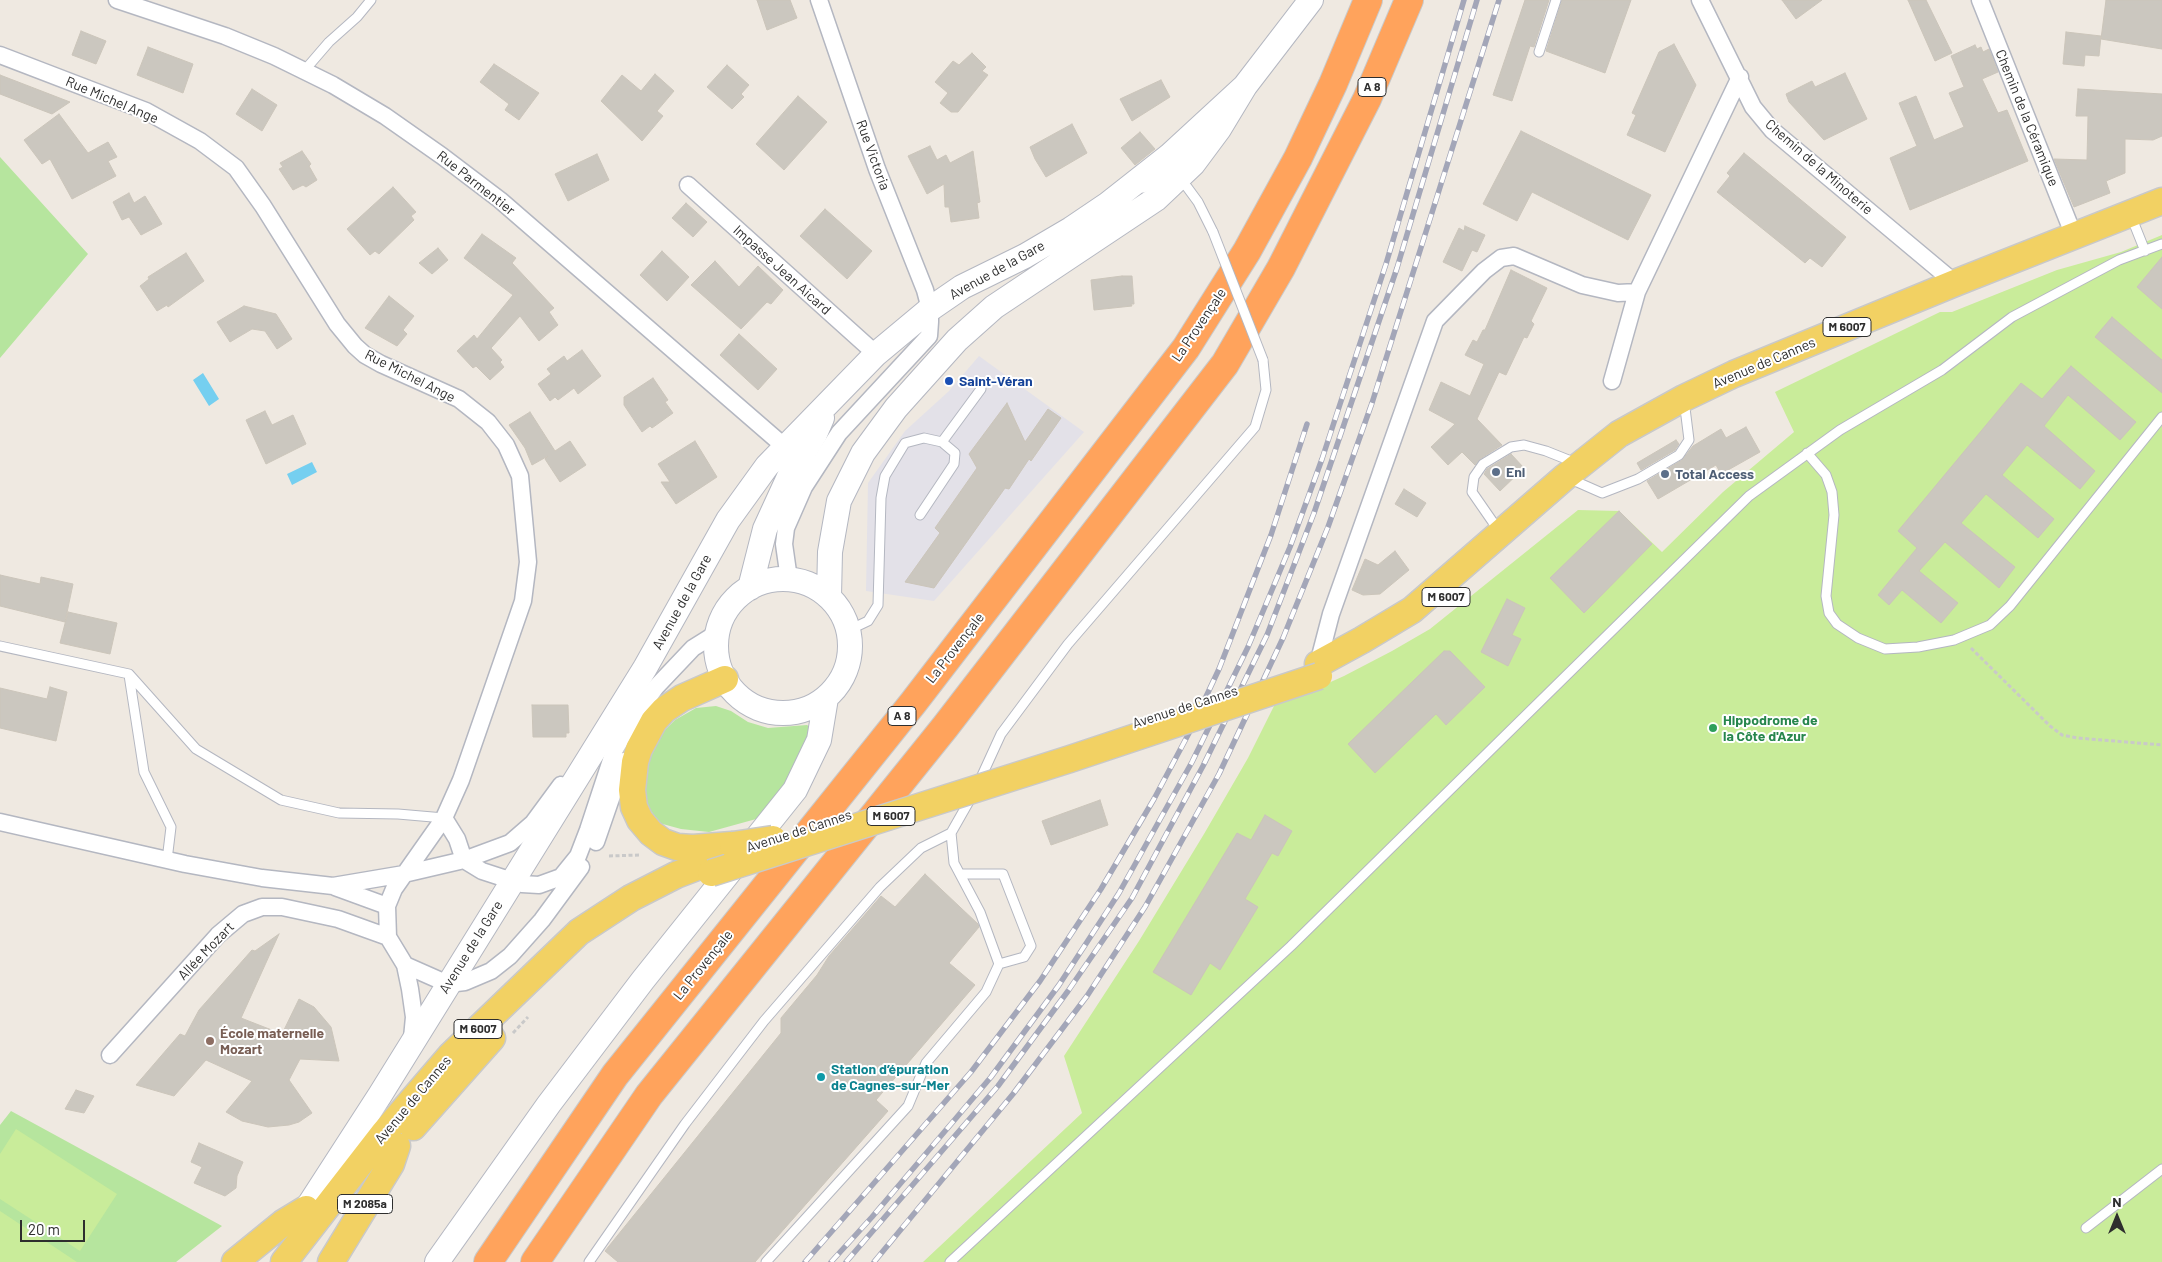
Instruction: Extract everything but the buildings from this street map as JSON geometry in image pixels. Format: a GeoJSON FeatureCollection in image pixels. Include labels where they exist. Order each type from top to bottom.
{"type":"FeatureCollection","features":[{"type":"Feature","properties":{"kind":"highway","name":"La Provençale"},"geometry":{"type":"LineString","coordinates":[[488,1262],[615,1076],[913,703],[1186,348],[1247,251],[1298,158],[1333,84],[1368,0]]}},
{"type":"Feature","properties":{"kind":"highway","name":"A 8"},"geometry":{"type":"LineString","coordinates":[[536,1262],[649,1095],[945,727],[1225,364],[1281,268],[1363,107],[1409,0]]}},
{"type":"Feature","properties":{"kind":"main road","name":"Avenue de la Gare"},"geometry":{"type":"LineString","coordinates":[[829,596],[830,552],[839,501],[863,453],[896,408],[957,340],[994,307],[1156,199],[1193,164],[1219,129],[1245,86],[1311,0]]}},
{"type":"Feature","properties":{"kind":"main road","name":"Avenue de la Gare"},"geometry":{"type":"LineString","coordinates":[[276,1262],[306,1208],[380,1095],[645,668],[728,520],[767,466],[829,400],[876,354],[930,309],[962,287],[1025,256],[1071,229],[1108,204],[1169,156],[1245,86]]}},
{"type":"Feature","properties":{"kind":"main road","name":"Avenue de Cannes"},"geometry":{"type":"LineString","coordinates":[[284,1262],[384,1133],[451,1055],[579,932],[631,898],[676,875],[773,839],[1319,670],[1362,640],[1412,610],[1619,434],[1684,398],[1734,374],[1955,283],[2162,201]]}},
{"type":"Feature","properties":{"kind":"main road"},"geometry":{"type":"LineString","coordinates":[[750,588],[765,528],[788,479],[815,434],[829,400]]}},
{"type":"Feature","properties":{"kind":"main road","name":"Avenue de Cannes"},"geometry":{"type":"LineString","coordinates":[[306,1262],[343,1208],[382,1159],[397,1146],[510,1018],[605,930],[636,908],[679,886],[722,858],[1051,765],[1363,654],[1418,622],[1515,535],[1565,478]]}},
{"type":"Feature","properties":{"kind":"main road"},"geometry":{"type":"LineString","coordinates":[[789,579],[814,586],[829,596],[842,612],[849,630],[851,645],[848,665],[837,687],[826,698],[807,709],[791,713],[774,713],[758,708],[744,700],[725,680],[717,659],[717,633],[721,620],[730,604],[750,588],[773,580],[789,579]]}},
{"type":"Feature","properties":{"kind":"main road"},"geometry":{"type":"LineString","coordinates":[[722,858],[707,848],[677,846],[663,842],[651,833],[640,820],[634,807],[632,778],[637,755],[646,732],[664,710],[682,698],[725,680]]}},
{"type":"Feature","properties":{"kind":"main road"},"geometry":{"type":"LineString","coordinates":[[437,1262],[543,1112],[643,980],[796,790],[819,740],[826,698]]}},
{"type":"Feature","properties":{"kind":"main road","name":"M 2085a"},"geometry":{"type":"LineString","coordinates":[[331,1262],[390,1164],[397,1146]]}},
{"type":"Feature","properties":{"kind":"main road","name":"M 2085a"},"geometry":{"type":"LineString","coordinates":[[235,1262],[283,1223],[306,1208]]}},
{"type":"Feature","properties":{"kind":"street","name":"Rue Parmentier"},"geometry":{"type":"LineString","coordinates":[[117,0],[225,36],[333,85],[385,116],[500,200],[785,447]]}},
{"type":"Feature","properties":{"kind":"street","name":"Rue Victoria"},"geometry":{"type":"LineString","coordinates":[[789,579],[784,544],[786,528],[798,500],[822,457],[839,433],[929,336],[930,309],[925,290],[876,169],[819,0]]}},
{"type":"Feature","properties":{"kind":"street","name":"Chemin de la Minoterie"},"geometry":{"type":"LineString","coordinates":[[1700,0],[1740,77],[1753,107],[1772,130],[1955,283]]}},
{"type":"Feature","properties":{"kind":"street","name":"Chemin de la Céramique"},"geometry":{"type":"LineString","coordinates":[[1980,0],[2074,236]]}},
{"type":"Feature","properties":{"kind":"street","name":"Rue Michel Ange"},"geometry":{"type":"LineString","coordinates":[[0,55],[146,111],[200,141],[236,168],[263,206],[337,324],[356,346],[365,355],[382,364],[459,399],[488,422],[506,445],[520,476],[526,523],[528,562],[523,602],[461,780],[444,818],[394,889],[387,906]]}},
{"type":"Feature","properties":{"kind":"street"},"geometry":{"type":"LineString","coordinates":[[1612,381],[1637,292],[1740,77]]}},
{"type":"Feature","properties":{"kind":"street","name":"Impasse Jean Aicard"},"geometry":{"type":"LineString","coordinates":[[688,185],[876,354]]}},
{"type":"Feature","properties":{"kind":"street"},"geometry":{"type":"LineString","coordinates":[[1319,670],[1331,614],[1436,321],[1484,271],[1501,258],[1514,256],[1582,285],[1618,294],[1637,292]]}},
{"type":"Feature","properties":{"kind":"street"},"geometry":{"type":"LineString","coordinates":[[444,818],[457,839],[464,860],[482,871],[511,882],[539,885],[561,877],[578,856],[614,751],[633,718],[656,687],[693,648],[717,633]]}},
{"type":"Feature","properties":{"kind":"street"},"geometry":{"type":"LineString","coordinates":[[405,965],[448,984],[465,982],[491,971],[510,956],[542,920],[590,856],[613,794],[619,771],[628,754],[646,732]]}},
{"type":"Feature","properties":{"kind":"street"},"geometry":{"type":"LineString","coordinates":[[333,886],[404,874],[464,860],[510,843],[523,833],[565,779],[588,759]]}},
{"type":"Feature","properties":{"kind":"street"},"geometry":{"type":"LineString","coordinates":[[0,822],[168,860],[262,878],[333,886],[387,906],[388,937],[405,965],[414,1017],[412,1041]]}},
{"type":"Feature","properties":{"kind":"street","name":"Allée Mozart"},"geometry":{"type":"LineString","coordinates":[[110,1055],[218,935],[243,914],[262,907],[282,907],[338,920],[388,937]]}},
{"type":"Feature","properties":{"kind":"lane"},"geometry":{"type":"LineString","coordinates":[[304,71],[329,42],[357,17],[371,0]]}},
{"type":"Feature","properties":{"kind":"lane"},"geometry":{"type":"LineString","coordinates":[[1539,52],[1556,0]]}},
{"type":"Feature","properties":{"kind":"lane"},"geometry":{"type":"LineString","coordinates":[[589,1262],[685,1124],[764,1021],[880,887],[921,848],[951,833],[967,806],[1002,734],[1057,659],[1255,426],[1266,390],[1263,360],[1213,232],[1198,202],[1187,187],[1171,177],[1108,204]]}},
{"type":"Feature","properties":{"kind":"lane"},"geometry":{"type":"LineString","coordinates":[[2130,214],[2145,250]]}},
{"type":"Feature","properties":{"kind":"lane"},"geometry":{"type":"LineString","coordinates":[[950,1262],[1291,946],[1749,496],[1840,430],[1942,370],[2012,317],[2119,260],[2162,244]]}},
{"type":"Feature","properties":{"kind":"lane"},"geometry":{"type":"LineString","coordinates":[[942,442],[981,389]]}},
{"type":"Feature","properties":{"kind":"lane"},"geometry":{"type":"LineString","coordinates":[[1501,533],[1484,512],[1472,492],[1474,477],[1483,464],[1511,447],[1524,445],[1546,451],[1565,478],[1602,494],[1638,479],[1679,455],[1689,440],[1684,398]]}},
{"type":"Feature","properties":{"kind":"lane"},"geometry":{"type":"LineString","coordinates":[[1807,453],[1826,475],[1832,492],[1834,515],[1826,596],[1829,613],[1837,624],[1858,638],[1885,649],[1918,647],[1960,637],[1990,625],[2010,606],[2162,417]]}},
{"type":"Feature","properties":{"kind":"lane"},"geometry":{"type":"LineString","coordinates":[[849,630],[868,621],[878,605],[881,498],[885,476],[905,443],[924,438],[942,442],[955,453],[954,464],[920,514]]}},
{"type":"Feature","properties":{"kind":"lane"},"geometry":{"type":"LineString","coordinates":[[0,646],[129,674],[196,748],[281,800],[339,813],[398,814],[444,818]]}},
{"type":"Feature","properties":{"kind":"lane"},"geometry":{"type":"LineString","coordinates":[[129,674],[144,772],[171,827],[168,860]]}},
{"type":"Feature","properties":{"kind":"lane"},"geometry":{"type":"LineString","coordinates":[[766,1262],[908,1106],[926,1063],[986,992],[999,964],[980,912],[954,863],[951,833]]}},
{"type":"Feature","properties":{"kind":"lane"},"geometry":{"type":"LineString","coordinates":[[960,874],[1003,874],[1031,946],[1024,957],[999,964]]}},
{"type":"Feature","properties":{"kind":"lane"},"geometry":{"type":"LineString","coordinates":[[2086,1228],[2162,1169]]}},
{"type":"Feature","properties":{"kind":"path"},"geometry":{"type":"LineString","coordinates":[[1960,637],[2050,726],[2062,734],[2078,738],[2162,745]]}},
{"type":"Feature","properties":{"kind":"path"},"geometry":{"type":"LineString","coordinates":[[600,856],[649,854]]}},
{"type":"Feature","properties":{"kind":"shaded area"},"geometry":{"type":"Polygon","coordinates":[[[979,356],[1084,432],[934,601],[866,591],[868,483],[905,431],[949,391],[979,356]]]}},
{"type":"Feature","properties":{"kind":"green space"},"geometry":{"type":"Polygon","coordinates":[[[0,157],[88,254],[0,358],[0,157]]]}},
{"type":"Feature","properties":{"kind":"green space","name":"Hippodrome de la Côte d'Azur"},"geometry":{"type":"Polygon","coordinates":[[[2162,235],[2162,1262],[923,1262],[1082,1113],[1064,1056],[1139,941],[1204,834],[1248,758],[1278,698],[1324,685],[1344,676],[1430,629],[1578,510],[1619,511],[1662,552],[1723,492],[1794,432],[1775,392],[1940,312],[1952,312],[2057,270],[2121,252],[2162,235]]]}},
{"type":"Feature","properties":{"kind":"green space"},"geometry":{"type":"Polygon","coordinates":[[[716,706],[731,711],[748,722],[768,728],[807,725],[810,727],[806,746],[767,816],[709,832],[681,829],[659,823],[647,805],[641,784],[655,740],[675,720],[696,708],[716,706]]]}},
{"type":"Feature","properties":{"kind":"green space"},"geometry":{"type":"Polygon","coordinates":[[[11,1111],[222,1226],[176,1262],[0,1262],[0,1125],[11,1111]]]}},
{"type":"Feature","properties":{"kind":"green space"},"geometry":{"type":"Polygon","coordinates":[[[16,1129],[117,1194],[80,1251],[0,1199],[0,1154],[16,1129]]]}},
{"type":"Feature","properties":{"kind":"green space"},"geometry":{"type":"Polygon","coordinates":[[[0,1211],[77,1262],[0,1262],[0,1211]]]}},
{"type":"Feature","properties":{"kind":"water"},"geometry":{"type":"Polygon","coordinates":[[[203,373],[219,399],[209,406],[193,380],[203,373]]]}},
{"type":"Feature","properties":{"kind":"water"},"geometry":{"type":"Polygon","coordinates":[[[312,462],[317,472],[292,485],[287,474],[312,462]]]}},
{"type":"Feature","properties":{"kind":"railway"},"geometry":{"type":"LineString","coordinates":[[831,1262],[872,1217],[991,1077],[1059,985],[1119,893],[1192,762],[1248,647],[1290,547],[1322,459],[1386,264],[1464,0]]}},
{"type":"Feature","properties":{"kind":"railway"},"geometry":{"type":"LineString","coordinates":[[846,1262],[998,1086],[1068,991],[1132,898],[1203,766],[1267,635],[1314,513],[1397,268],[1477,0]]}},
{"type":"Feature","properties":{"kind":"railway"},"geometry":{"type":"LineString","coordinates":[[874,1262],[1013,1094],[1087,996],[1145,907],[1219,774],[1283,638],[1328,527],[1372,403],[1499,0]]}},
{"type":"Feature","properties":{"kind":"railway"},"geometry":{"type":"LineString","coordinates":[[805,1262],[971,1072],[1040,981],[1101,889],[1154,799],[1189,733],[1219,669],[1271,535],[1307,424]]}},
{"type":"Feature","properties":{"kind":"place","name":"Saint-Véran"},"geometry":{"type":"Point","coordinates":[949,381]}},
{"type":"Feature","properties":{"kind":"place","name":"Eni"},"geometry":{"type":"Point","coordinates":[1496,472]}},
{"type":"Feature","properties":{"kind":"place","name":"Total Access"},"geometry":{"type":"Point","coordinates":[1665,474]}},
{"type":"Feature","properties":{"kind":"place","name":"Hippodrome de la Côte d'Azur"},"geometry":{"type":"Point","coordinates":[1713,728]}},
{"type":"Feature","properties":{"kind":"place","name":"École maternelle Mozart"},"geometry":{"type":"Point","coordinates":[210,1041]}},
{"type":"Feature","properties":{"kind":"place","name":"Station d’épuration de Cagnes-sur-Mer"},"geometry":{"type":"Point","coordinates":[821,1077]}}]}
